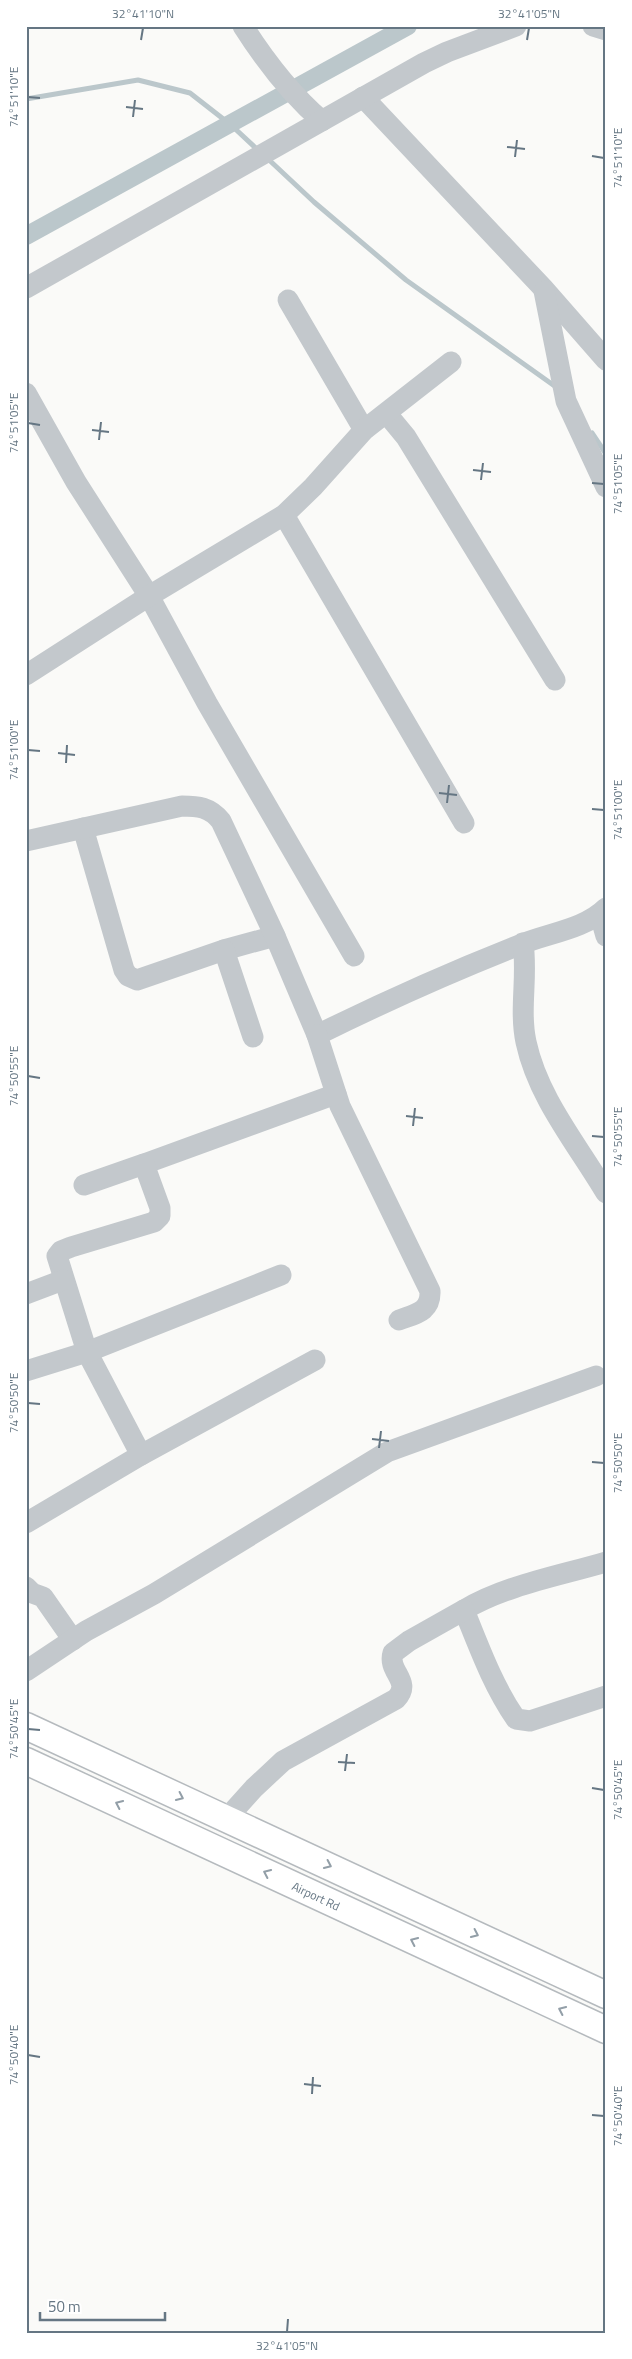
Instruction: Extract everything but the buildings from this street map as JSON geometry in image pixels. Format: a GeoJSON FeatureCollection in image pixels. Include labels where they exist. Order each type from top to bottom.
{"type":"FeatureCollection","features":[{"type":"Feature","properties":{"kind":"main road"},"geometry":{"type":"LineString","coordinates":[[26,1726],[606,1995]]}},
{"type":"Feature","properties":{"kind":"main road","name":"Airport Rd"},"geometry":{"type":"LineString","coordinates":[[26,1761],[606,2030]]}},
{"type":"Feature","properties":{"kind":"street"},"geometry":{"type":"LineString","coordinates":[[243,26],[315,120]]}},
{"type":"Feature","properties":{"kind":"street"},"geometry":{"type":"LineString","coordinates":[[26,288],[251,160],[315,120],[363,98],[446,52],[516,26]]}},
{"type":"Feature","properties":{"kind":"street"},"geometry":{"type":"LineString","coordinates":[[593,26],[606,30]]}},
{"type":"Feature","properties":{"kind":"street"},"geometry":{"type":"LineString","coordinates":[[363,98],[543,288],[606,360]]}},
{"type":"Feature","properties":{"kind":"street"},"geometry":{"type":"LineString","coordinates":[[543,288],[566,402],[606,487]]}},
{"type":"Feature","properties":{"kind":"street"},"geometry":{"type":"LineString","coordinates":[[288,300],[364,430]]}},
{"type":"Feature","properties":{"kind":"street"},"geometry":{"type":"LineString","coordinates":[[26,675],[150,596],[284,515],[313,487],[364,430],[387,414],[451,362]]}},
{"type":"Feature","properties":{"kind":"street"},"geometry":{"type":"LineString","coordinates":[[26,392],[76,482],[150,596],[208,703],[354,956]]}},
{"type":"Feature","properties":{"kind":"street"},"geometry":{"type":"LineString","coordinates":[[387,414],[406,437],[555,680]]}},
{"type":"Feature","properties":{"kind":"street"},"geometry":{"type":"LineString","coordinates":[[284,515],[464,823]]}},
{"type":"Feature","properties":{"kind":"street"},"geometry":{"type":"LineString","coordinates":[[26,841],[182,806],[198,806],[214,813],[221,821],[275,936],[317,1035],[340,1106],[430,1291],[430,1303],[427,1306],[418,1313],[398,1320]]}},
{"type":"Feature","properties":{"kind":"street"},"geometry":{"type":"LineString","coordinates":[[83,828],[124,970],[128,976],[137,980],[224,950],[275,936]]}},
{"type":"Feature","properties":{"kind":"street"},"geometry":{"type":"LineString","coordinates":[[317,1035],[523,943],[579,924],[603,912],[606,936]]}},
{"type":"Feature","properties":{"kind":"street"},"geometry":{"type":"LineString","coordinates":[[523,943],[524,1021],[528,1049],[543,1089],[560,1121],[606,1192]]}},
{"type":"Feature","properties":{"kind":"street"},"geometry":{"type":"LineString","coordinates":[[224,950],[253,1037]]}},
{"type":"Feature","properties":{"kind":"street"},"geometry":{"type":"LineString","coordinates":[[84,1185],[336,1094]]}},
{"type":"Feature","properties":{"kind":"street"},"geometry":{"type":"LineString","coordinates":[[142,1455],[87,1352],[57,1256],[62,1251],[144,1227],[158,1220],[160,1208],[144,1164]]}},
{"type":"Feature","properties":{"kind":"street"},"geometry":{"type":"LineString","coordinates":[[26,1371],[87,1352],[282,1275]]}},
{"type":"Feature","properties":{"kind":"street"},"geometry":{"type":"LineString","coordinates":[[26,1294],[63,1280]]}},
{"type":"Feature","properties":{"kind":"street"},"geometry":{"type":"LineString","coordinates":[[26,1523],[142,1455],[315,1360]]}},
{"type":"Feature","properties":{"kind":"street"},"geometry":{"type":"LineString","coordinates":[[26,1671],[73,1640],[154,1594],[388,1452],[596,1376]]}},
{"type":"Feature","properties":{"kind":"street"},"geometry":{"type":"LineString","coordinates":[[227,1818],[254,1788],[283,1761],[396,1699],[402,1693],[403,1687],[392,1662],[393,1653],[409,1641],[478,1602],[506,1591],[606,1562]]}},
{"type":"Feature","properties":{"kind":"street"},"geometry":{"type":"LineString","coordinates":[[26,1587],[32,1594],[43,1596],[73,1640]]}},
{"type":"Feature","properties":{"kind":"street"},"geometry":{"type":"LineString","coordinates":[[464,1610],[489,1671],[505,1704],[516,1719],[530,1721],[606,1696]]}},
{"type":"Feature","properties":{"kind":"waterway"},"geometry":{"type":"LineString","coordinates":[[26,236],[408,26]]}},
{"type":"Feature","properties":{"kind":"waterway"},"geometry":{"type":"LineString","coordinates":[[26,99],[138,80],[190,93],[231,125],[259,151]]}},
{"type":"Feature","properties":{"kind":"waterway"},"geometry":{"type":"LineString","coordinates":[[267,158],[314,202],[406,280],[556,387]]}},
{"type":"Feature","properties":{"kind":"waterway"},"geometry":{"type":"LineString","coordinates":[[592,433],[606,454]]}}]}
